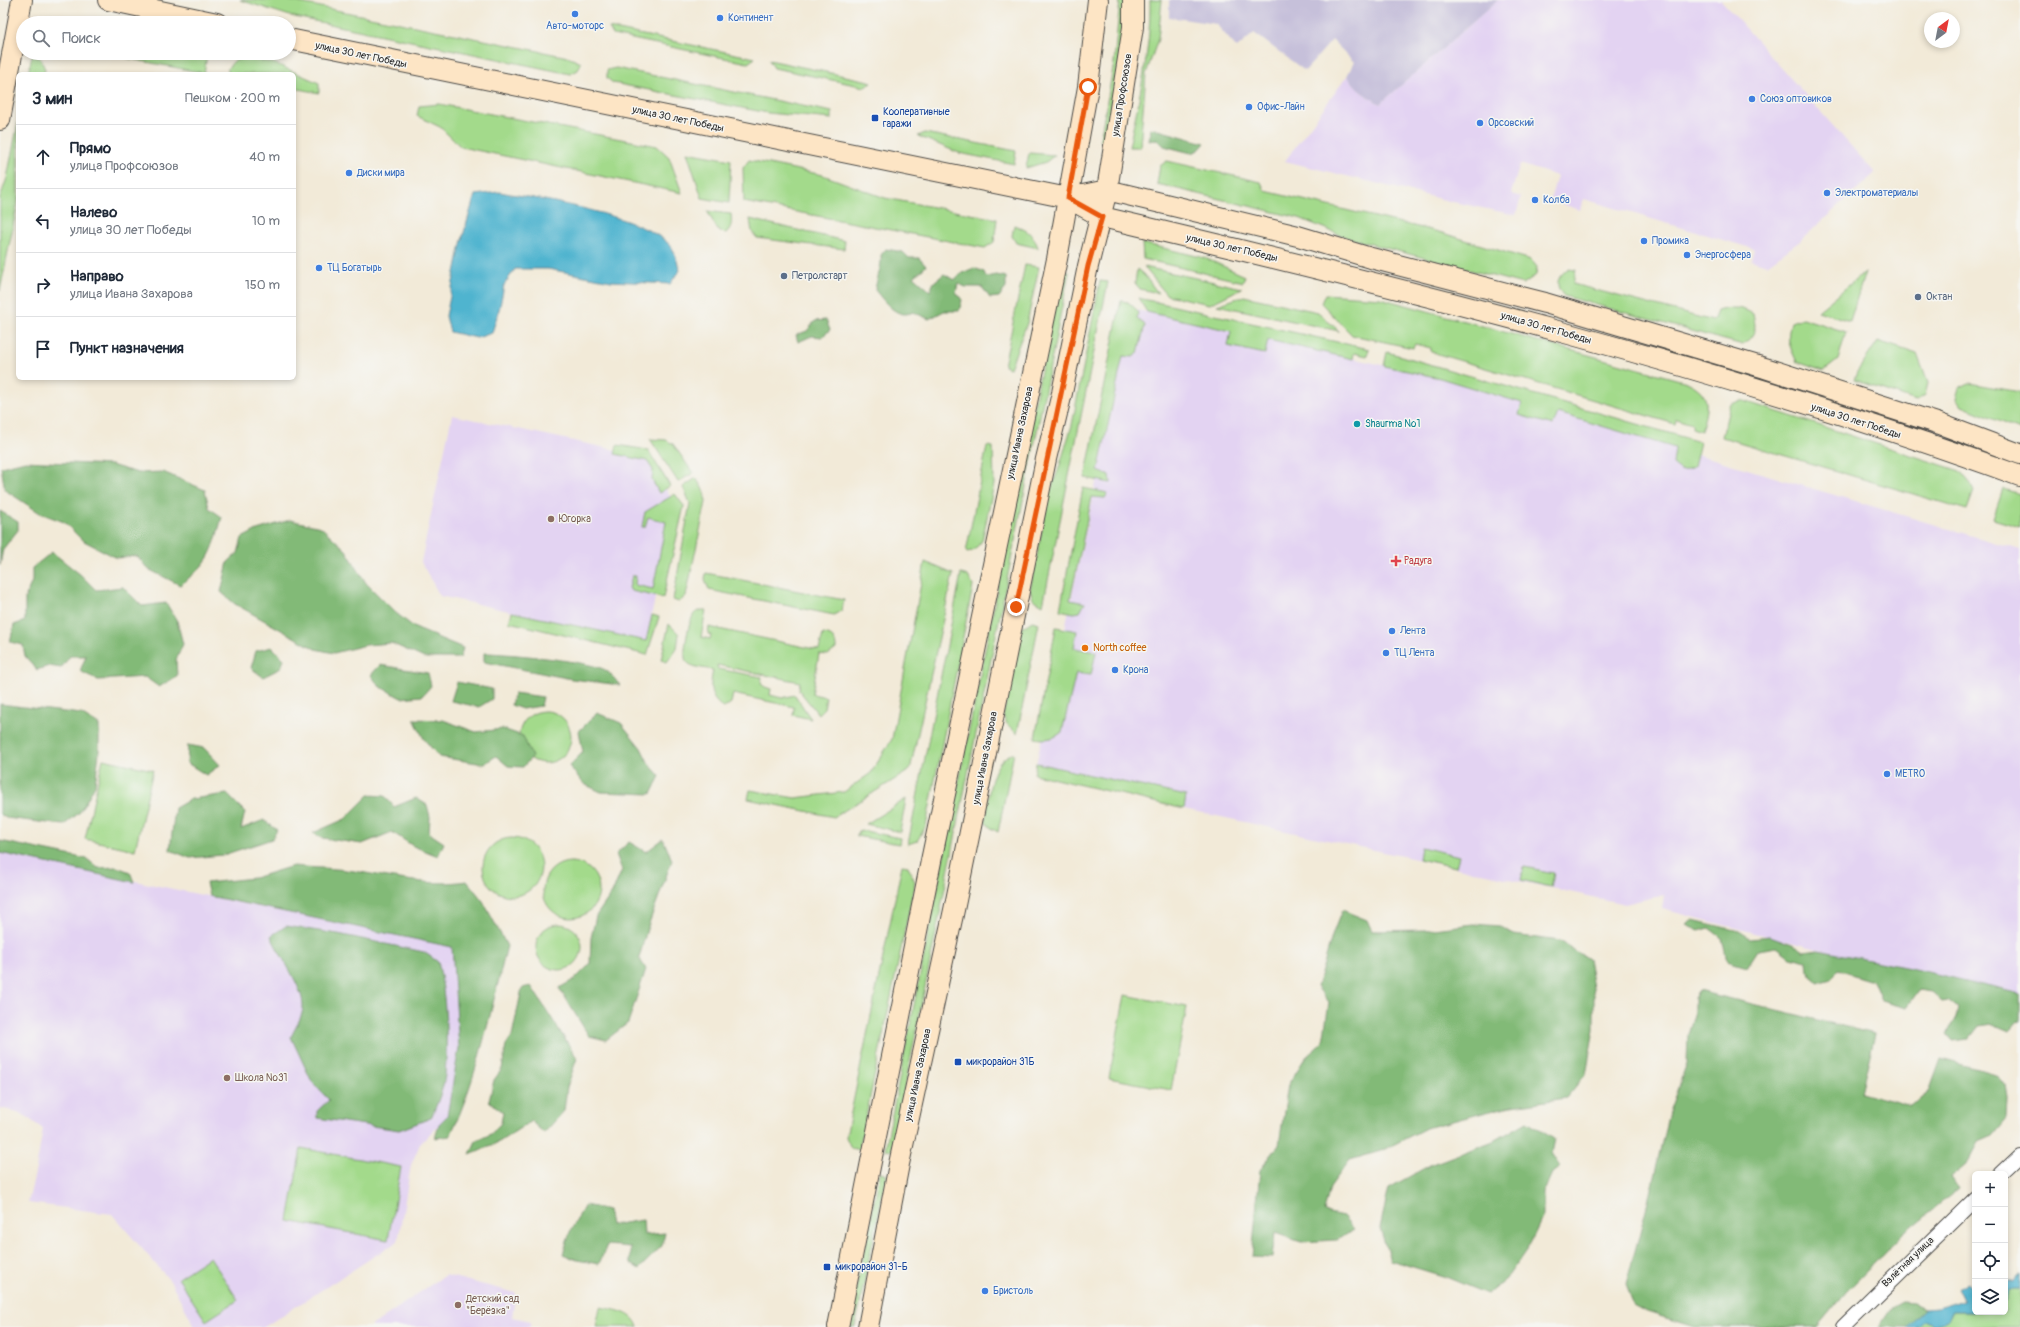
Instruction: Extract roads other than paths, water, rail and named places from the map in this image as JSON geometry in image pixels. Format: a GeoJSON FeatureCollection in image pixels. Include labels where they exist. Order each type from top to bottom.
{"type":"FeatureCollection","features":[{"type":"Feature","properties":{"kind":"main road"},"geometry":{"type":"LineString","coordinates":[[19,16],[22,0]]}},
{"type":"Feature","properties":{"kind":"main road"},"geometry":{"type":"LineString","coordinates":[[108,0],[184,16]]}},
{"type":"Feature","properties":{"kind":"main road"},"geometry":{"type":"LineString","coordinates":[[1068,198],[1088,87],[1098,0]]}},
{"type":"Feature","properties":{"kind":"main road","name":"улица Профсоюзов"},"geometry":{"type":"LineString","coordinates":[[1107,190],[1133,27],[1133,0]]}},
{"type":"Feature","properties":{"kind":"main road"},"geometry":{"type":"LineString","coordinates":[[0,120],[16,33]]}},
{"type":"Feature","properties":{"kind":"main road","name":"улица 30 лет Победы"},"geometry":{"type":"LineString","coordinates":[[296,40],[1068,198],[1102,217],[1368,280],[1538,325],[1734,381],[1882,428],[2020,476]]}},
{"type":"Feature","properties":{"kind":"main road","name":"улица 30 лет Победы"},"geometry":{"type":"LineString","coordinates":[[1068,198],[1107,190],[1298,236],[1371,258],[1545,303],[1837,390],[1940,424],[2020,454]]}},
{"type":"Feature","properties":{"kind":"main road","name":"улица Ивана Захарова"},"geometry":{"type":"LineString","coordinates":[[868,1327],[899,1164],[956,903],[1046,459],[1062,393],[1088,266],[1102,217],[1107,190]]}},
{"type":"Feature","properties":{"kind":"main road","name":"улица Ивана Захарова"},"geometry":{"type":"LineString","coordinates":[[838,1327],[931,860],[1068,198]]}},
{"type":"Feature","properties":{"kind":"street"},"geometry":{"type":"LineString","coordinates":[[2003,1171],[2020,1155]]}},
{"type":"Feature","properties":{"kind":"street","name":"Взлётная улица"},"geometry":{"type":"LineString","coordinates":[[1843,1327],[1972,1201]]}},
{"type":"Feature","properties":{"kind":"water"},"geometry":{"type":"Polygon","coordinates":[[[499,192],[564,204],[614,217],[637,225],[656,234],[672,247],[680,270],[670,284],[611,281],[548,269],[515,269],[504,285],[500,306],[492,333],[477,338],[450,332],[446,316],[462,239],[475,195],[499,192]]]}},
{"type":"Feature","properties":{"kind":"water"},"geometry":{"type":"Polygon","coordinates":[[[2020,1274],[2020,1289],[2009,1289],[2008,1292],[2008,1280],[2014,1281],[2020,1274]]]}},
{"type":"Feature","properties":{"kind":"water"},"geometry":{"type":"Polygon","coordinates":[[[1967,1283],[1972,1288],[1972,1311],[1952,1311],[1947,1321],[1935,1325],[1924,1320],[1917,1327],[1906,1327],[1925,1309],[1937,1308],[1964,1300],[1957,1289],[1967,1283]]]}},
{"type":"Feature","properties":{"kind":"place","name":"Авто-моторс"},"geometry":{"type":"Point","coordinates":[575,14]}},
{"type":"Feature","properties":{"kind":"place","name":"Континент"},"geometry":{"type":"Point","coordinates":[720,18]}},
{"type":"Feature","properties":{"kind":"place","name":"Союз оптовиков"},"geometry":{"type":"Point","coordinates":[1752,99]}},
{"type":"Feature","properties":{"kind":"place","name":"Офис-Лайн"},"geometry":{"type":"Point","coordinates":[1249,107]}},
{"type":"Feature","properties":{"kind":"place","name":"Кооперативные гаражи"},"geometry":{"type":"Point","coordinates":[875,118]}},
{"type":"Feature","properties":{"kind":"place","name":"Орсовский"},"geometry":{"type":"Point","coordinates":[1480,123]}},
{"type":"Feature","properties":{"kind":"place","name":"Диски мира"},"geometry":{"type":"Point","coordinates":[349,173]}},
{"type":"Feature","properties":{"kind":"place","name":"Электроматериалы"},"geometry":{"type":"Point","coordinates":[1827,193]}},
{"type":"Feature","properties":{"kind":"place","name":"Колба"},"geometry":{"type":"Point","coordinates":[1535,200]}},
{"type":"Feature","properties":{"kind":"place","name":"Промика"},"geometry":{"type":"Point","coordinates":[1644,241]}},
{"type":"Feature","properties":{"kind":"place","name":"Энергосфера"},"geometry":{"type":"Point","coordinates":[1687,255]}},
{"type":"Feature","properties":{"kind":"place","name":"ТЦ Богатырь"},"geometry":{"type":"Point","coordinates":[319,268]}},
{"type":"Feature","properties":{"kind":"place","name":"Петролстарт"},"geometry":{"type":"Point","coordinates":[784,276]}},
{"type":"Feature","properties":{"kind":"place","name":"Октан"},"geometry":{"type":"Point","coordinates":[1918,297]}},
{"type":"Feature","properties":{"kind":"place","name":"Shaurma №1"},"geometry":{"type":"Point","coordinates":[1357,424]}},
{"type":"Feature","properties":{"kind":"place","name":"Югорка"},"geometry":{"type":"Point","coordinates":[551,519]}},
{"type":"Feature","properties":{"kind":"place","name":"Радуга"},"geometry":{"type":"Point","coordinates":[1396,561]}},
{"type":"Feature","properties":{"kind":"place","name":"Лента"},"geometry":{"type":"Point","coordinates":[1392,631]}},
{"type":"Feature","properties":{"kind":"place","name":"North coffee"},"geometry":{"type":"Point","coordinates":[1085,648]}},
{"type":"Feature","properties":{"kind":"place","name":"ТЦ Лента"},"geometry":{"type":"Point","coordinates":[1386,653]}},
{"type":"Feature","properties":{"kind":"place","name":"Крона"},"geometry":{"type":"Point","coordinates":[1115,670]}},
{"type":"Feature","properties":{"kind":"place","name":"METRO"},"geometry":{"type":"Point","coordinates":[1887,774]}},
{"type":"Feature","properties":{"kind":"place","name":"микрорайон 31Б"},"geometry":{"type":"Point","coordinates":[958,1062]}},
{"type":"Feature","properties":{"kind":"place","name":"Школа №31"},"geometry":{"type":"Point","coordinates":[227,1078]}},
{"type":"Feature","properties":{"kind":"place","name":"микрорайон 31-Б"},"geometry":{"type":"Point","coordinates":[827,1267]}},
{"type":"Feature","properties":{"kind":"place","name":"Бристоль"},"geometry":{"type":"Point","coordinates":[985,1291]}},
{"type":"Feature","properties":{"kind":"place","name":"Детский сад \"Берёзка\""},"geometry":{"type":"Point","coordinates":[458,1305]}}]}
